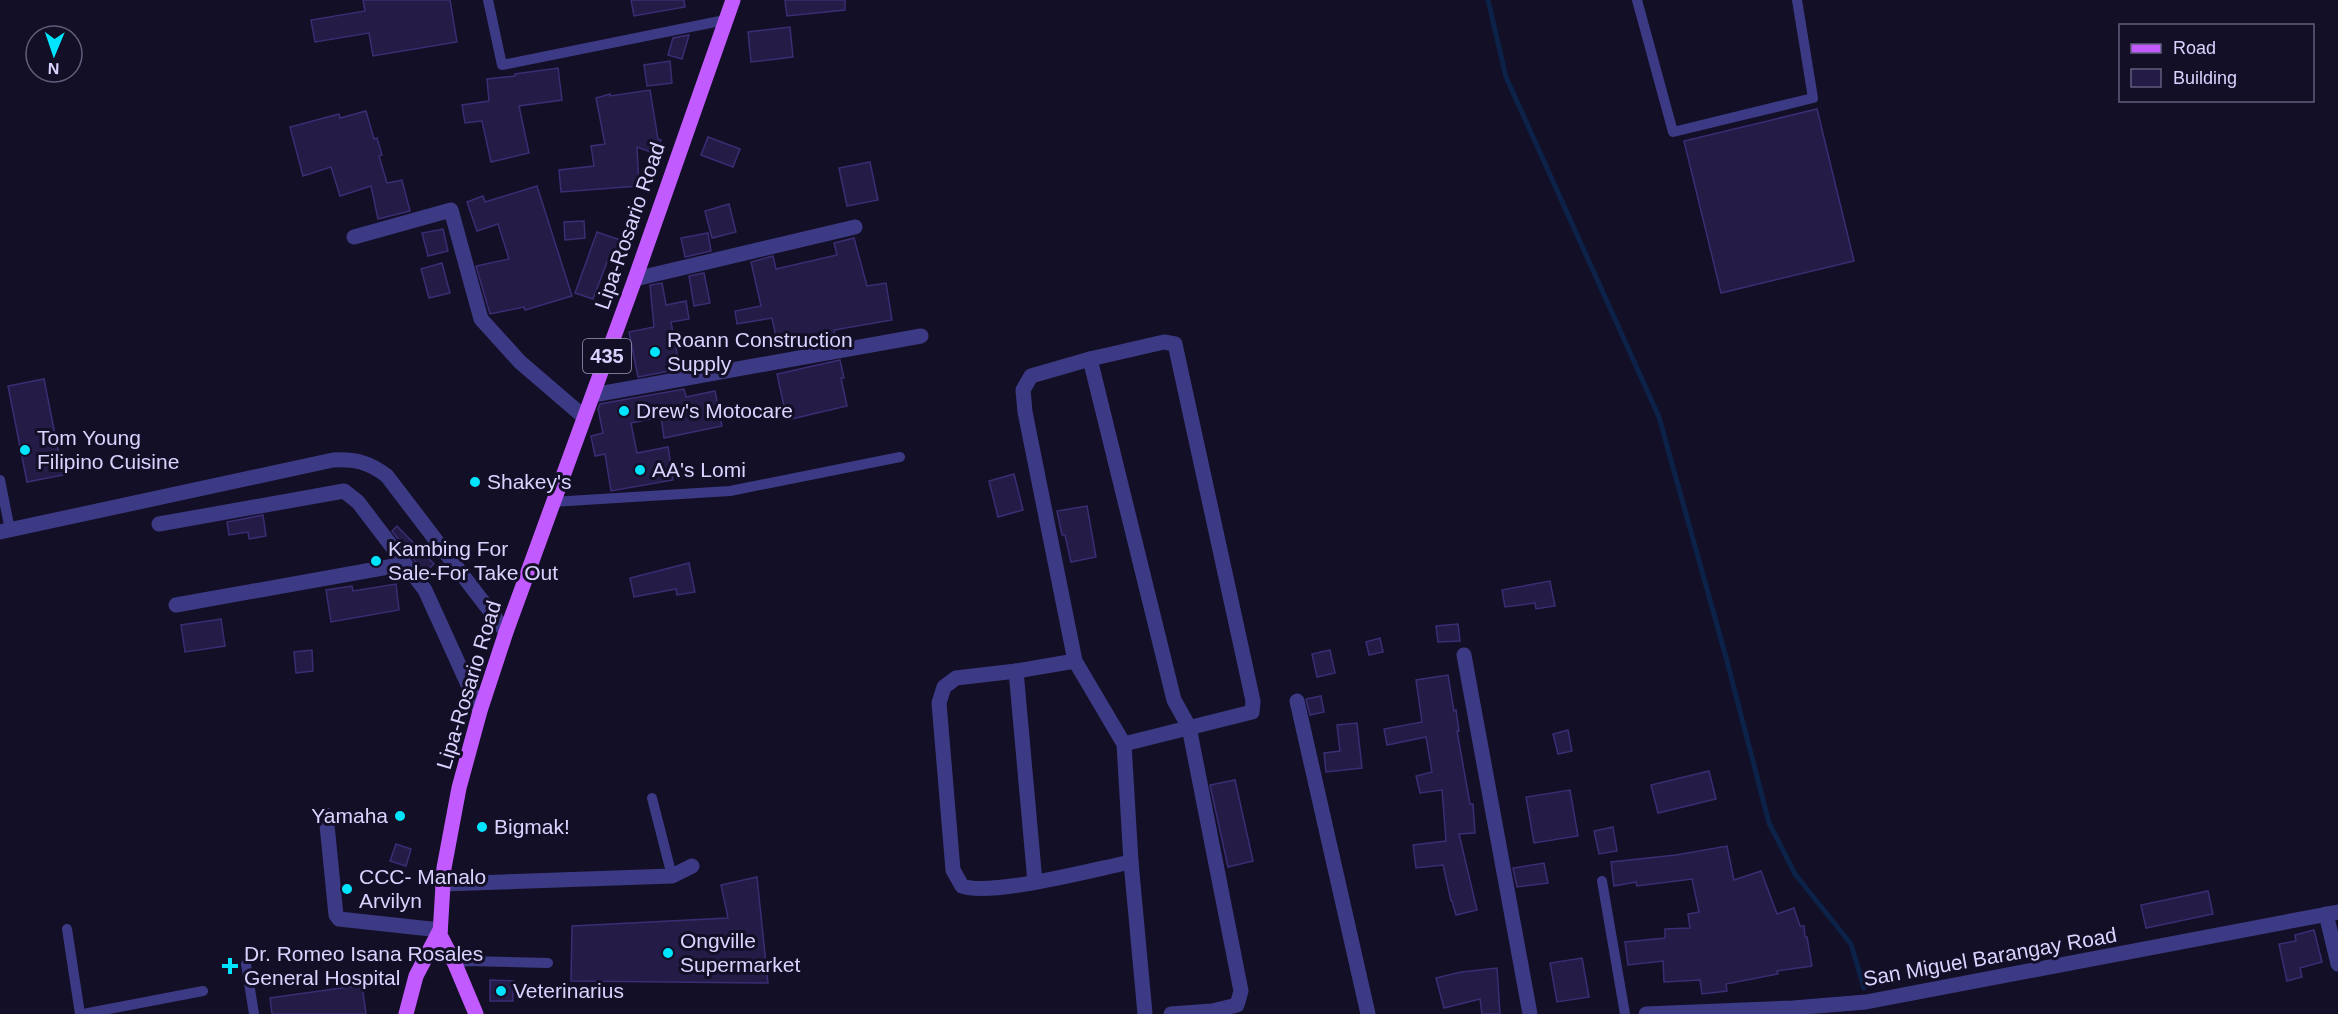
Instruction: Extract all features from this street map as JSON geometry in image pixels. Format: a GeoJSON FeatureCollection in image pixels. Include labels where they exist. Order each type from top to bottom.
{"type":"FeatureCollection","features":[{"type":"Feature","properties":{"kind":"main road","name":"Lipa-Rosario Road"},"geometry":{"type":"LineString","coordinates":[[476,1014],[455,964],[442,942],[440,930],[442,884],[454,810],[480,711],[506,632],[635,279],[733,0]]}},
{"type":"Feature","properties":{"kind":"main road","name":"435"},"geometry":{"type":"LineString","coordinates":[[406,1014],[416,976],[440,930]]}},
{"type":"Feature","properties":{"kind":"street"},"geometry":{"type":"LineString","coordinates":[[354,237],[451,210],[481,319],[520,362],[584,417]]}},
{"type":"Feature","properties":{"kind":"street"},"geometry":{"type":"LineString","coordinates":[[635,279],[855,227]]}},
{"type":"Feature","properties":{"kind":"street"},"geometry":{"type":"LineString","coordinates":[[592,395],[921,336]]}},
{"type":"Feature","properties":{"kind":"street"},"geometry":{"type":"LineString","coordinates":[[1124,744],[1252,712],[1253,701],[1175,344],[1164,342],[1090,358],[1031,376],[1023,390],[1024,412],[1075,661],[1124,744],[1131,862],[1145,1014]]}},
{"type":"Feature","properties":{"kind":"street"},"geometry":{"type":"LineString","coordinates":[[1090,358],[1174,700],[1189,727],[1241,991],[1237,1005],[1212,1011],[1171,1014]]}},
{"type":"Feature","properties":{"kind":"street"},"geometry":{"type":"LineString","coordinates":[[5,531],[333,460],[353,459],[372,464],[387,476],[506,632]]}},
{"type":"Feature","properties":{"kind":"street"},"geometry":{"type":"LineString","coordinates":[[159,524],[344,491],[358,502],[425,590],[480,711]]}},
{"type":"Feature","properties":{"kind":"street"},"geometry":{"type":"LineString","coordinates":[[176,605],[405,564]]}},
{"type":"Feature","properties":{"kind":"street"},"geometry":{"type":"LineString","coordinates":[[1464,655],[1530,1014]]}},
{"type":"Feature","properties":{"kind":"street"},"geometry":{"type":"LineString","coordinates":[[1075,661],[956,678],[944,687],[939,703],[952,870],[962,886],[972,890],[1035,882],[1131,862]]}},
{"type":"Feature","properties":{"kind":"street"},"geometry":{"type":"LineString","coordinates":[[1016,671],[1035,882]]}},
{"type":"Feature","properties":{"kind":"street"},"geometry":{"type":"LineString","coordinates":[[1297,701],[1368,1014]]}},
{"type":"Feature","properties":{"kind":"street"},"geometry":{"type":"LineString","coordinates":[[326,815],[336,915],[339,919],[440,930]]}},
{"type":"Feature","properties":{"kind":"street"},"geometry":{"type":"LineString","coordinates":[[442,884],[672,876],[692,866]]}},
{"type":"Feature","properties":{"kind":"street"},"geometry":{"type":"LineString","coordinates":[[2332,913],[2338,964]]}},
{"type":"Feature","properties":{"kind":"street","name":"San Miguel Barangay Road"},"geometry":{"type":"LineString","coordinates":[[1646,1014],[1793,1008],[1866,1002],[2332,913]]}},
{"type":"Feature","properties":{"kind":"lane"},"geometry":{"type":"LineString","coordinates":[[488,0],[502,65],[725,20]]}},
{"type":"Feature","properties":{"kind":"lane"},"geometry":{"type":"LineString","coordinates":[[1637,0],[1673,132],[1814,98],[1797,0]]}},
{"type":"Feature","properties":{"kind":"lane"},"geometry":{"type":"LineString","coordinates":[[552,502],[730,491],[900,457]]}},
{"type":"Feature","properties":{"kind":"lane"},"geometry":{"type":"LineString","coordinates":[[0,480],[5,531]]}},
{"type":"Feature","properties":{"kind":"lane"},"geometry":{"type":"LineString","coordinates":[[652,798],[672,876]]}},
{"type":"Feature","properties":{"kind":"lane"},"geometry":{"type":"LineString","coordinates":[[1602,881],[1625,1014]]}},
{"type":"Feature","properties":{"kind":"lane"},"geometry":{"type":"LineString","coordinates":[[67,928],[81,1014],[203,992]]}},
{"type":"Feature","properties":{"kind":"lane"},"geometry":{"type":"LineString","coordinates":[[455,964],[468,961],[548,963]]}},
{"type":"Feature","properties":{"kind":"lane"},"geometry":{"type":"LineString","coordinates":[[246,964],[254,1014]]}},
{"type":"Feature","properties":{"kind":"building"},"geometry":{"type":"Polygon","coordinates":[[[363,0],[450,0],[457,42],[373,56],[369,33],[315,42],[311,20],[365,11],[363,0]]]}},
{"type":"Feature","properties":{"kind":"building"},"geometry":{"type":"Polygon","coordinates":[[[631,0],[684,0],[685,7],[634,16],[631,0]]]}},
{"type":"Feature","properties":{"kind":"building"},"geometry":{"type":"Polygon","coordinates":[[[785,0],[845,0],[845,10],[787,16],[785,0]]]}},
{"type":"Feature","properties":{"kind":"building"},"geometry":{"type":"Polygon","coordinates":[[[790,27],[793,57],[751,62],[748,32],[790,27]]]}},
{"type":"Feature","properties":{"kind":"building"},"geometry":{"type":"Polygon","coordinates":[[[689,35],[682,59],[668,55],[673,38],[689,35]]]}},
{"type":"Feature","properties":{"kind":"building"},"geometry":{"type":"Polygon","coordinates":[[[670,61],[672,83],[647,86],[644,65],[670,61]]]}},
{"type":"Feature","properties":{"kind":"building"},"geometry":{"type":"Polygon","coordinates":[[[558,68],[562,100],[519,106],[529,153],[491,162],[482,121],[465,123],[462,105],[489,101],[487,79],[558,68]]]}},
{"type":"Feature","properties":{"kind":"building"},"geometry":{"type":"Polygon","coordinates":[[[650,90],[658,139],[661,140],[656,154],[637,147],[639,186],[561,192],[559,170],[594,166],[591,146],[605,144],[596,98],[610,94],[610,96],[650,90]]]}},
{"type":"Feature","properties":{"kind":"building"},"geometry":{"type":"Polygon","coordinates":[[[1817,109],[1854,261],[1721,293],[1684,141],[1817,109]]]}},
{"type":"Feature","properties":{"kind":"building"},"geometry":{"type":"Polygon","coordinates":[[[366,111],[374,139],[377,138],[382,155],[379,156],[387,183],[402,180],[410,211],[378,219],[371,186],[340,196],[331,167],[303,176],[290,127],[339,114],[340,118],[366,111]]]}},
{"type":"Feature","properties":{"kind":"building"},"geometry":{"type":"Polygon","coordinates":[[[708,137],[740,149],[733,167],[701,155],[708,137]]]}},
{"type":"Feature","properties":{"kind":"building"},"geometry":{"type":"Polygon","coordinates":[[[870,162],[878,200],[847,206],[839,168],[870,162]]]}},
{"type":"Feature","properties":{"kind":"building"},"geometry":{"type":"Polygon","coordinates":[[[537,186],[572,296],[525,310],[524,307],[490,314],[476,266],[509,259],[498,224],[477,231],[467,202],[483,196],[485,202],[537,186]]]}},
{"type":"Feature","properties":{"kind":"building"},"geometry":{"type":"Polygon","coordinates":[[[729,204],[736,232],[712,238],[705,211],[729,204]]]}},
{"type":"Feature","properties":{"kind":"building"},"geometry":{"type":"Polygon","coordinates":[[[584,221],[585,238],[565,240],[564,222],[584,221]]]}},
{"type":"Feature","properties":{"kind":"building"},"geometry":{"type":"Polygon","coordinates":[[[443,229],[448,251],[428,256],[422,233],[443,229]]]}},
{"type":"Feature","properties":{"kind":"building"},"geometry":{"type":"Polygon","coordinates":[[[597,232],[623,241],[617,260],[609,257],[593,299],[575,293],[597,232]]]}},
{"type":"Feature","properties":{"kind":"building"},"geometry":{"type":"Polygon","coordinates":[[[708,233],[711,251],[685,257],[681,238],[708,233]]]}},
{"type":"Feature","properties":{"kind":"building"},"geometry":{"type":"Polygon","coordinates":[[[854,238],[867,286],[886,283],[892,320],[834,330],[835,335],[778,346],[772,318],[737,324],[735,311],[761,306],[751,262],[773,256],[776,269],[837,255],[834,243],[854,238]]]}},
{"type":"Feature","properties":{"kind":"building"},"geometry":{"type":"Polygon","coordinates":[[[442,263],[450,293],[429,298],[421,269],[442,263]]]}},
{"type":"Feature","properties":{"kind":"building"},"geometry":{"type":"Polygon","coordinates":[[[704,273],[710,303],[694,306],[689,276],[704,273]]]}},
{"type":"Feature","properties":{"kind":"building","name":"Roann Construction Supply"},"geometry":{"type":"Polygon","coordinates":[[[662,283],[666,305],[686,301],[689,319],[671,322],[680,369],[638,377],[629,332],[654,327],[650,285],[662,283]]]}},
{"type":"Feature","properties":{"kind":"building"},"geometry":{"type":"Polygon","coordinates":[[[840,360],[847,406],[787,420],[777,374],[840,360]]]}},
{"type":"Feature","properties":{"kind":"building"},"geometry":{"type":"Polygon","coordinates":[[[44,379],[63,475],[27,482],[8,386],[44,379]]]}},
{"type":"Feature","properties":{"kind":"building"},"geometry":{"type":"Polygon","coordinates":[[[684,389],[686,397],[715,391],[722,426],[664,438],[661,417],[631,423],[637,453],[668,447],[673,480],[611,491],[605,454],[595,456],[591,436],[603,433],[598,409],[600,404],[684,389]]]}},
{"type":"Feature","properties":{"kind":"building"},"geometry":{"type":"Polygon","coordinates":[[[1014,474],[1023,510],[998,517],[989,481],[1014,474]]]}},
{"type":"Feature","properties":{"kind":"building"},"geometry":{"type":"Polygon","coordinates":[[[1087,506],[1096,557],[1071,562],[1057,511],[1087,506]]]}},
{"type":"Feature","properties":{"kind":"building"},"geometry":{"type":"Polygon","coordinates":[[[263,515],[266,536],[249,539],[248,532],[229,535],[227,522],[263,515]]]}},
{"type":"Feature","properties":{"kind":"building"},"geometry":{"type":"Polygon","coordinates":[[[397,526],[434,564],[424,573],[392,531],[397,526]]]}},
{"type":"Feature","properties":{"kind":"building"},"geometry":{"type":"Polygon","coordinates":[[[689,563],[695,592],[677,595],[676,589],[634,597],[630,578],[689,563]]]}},
{"type":"Feature","properties":{"kind":"building"},"geometry":{"type":"Polygon","coordinates":[[[1550,581],[1555,606],[1536,609],[1535,603],[1505,607],[1502,590],[1550,581]]]}},
{"type":"Feature","properties":{"kind":"building"},"geometry":{"type":"Polygon","coordinates":[[[396,584],[399,610],[331,622],[326,590],[352,586],[353,591],[396,584]]]}},
{"type":"Feature","properties":{"kind":"building"},"geometry":{"type":"Polygon","coordinates":[[[221,619],[225,646],[185,652],[181,625],[221,619]]]}},
{"type":"Feature","properties":{"kind":"building"},"geometry":{"type":"Polygon","coordinates":[[[1458,624],[1460,641],[1438,642],[1436,626],[1458,624]]]}},
{"type":"Feature","properties":{"kind":"building"},"geometry":{"type":"Polygon","coordinates":[[[1380,638],[1383,652],[1369,655],[1366,642],[1380,638]]]}},
{"type":"Feature","properties":{"kind":"building"},"geometry":{"type":"Polygon","coordinates":[[[312,650],[313,671],[296,673],[294,652],[312,650]]]}},
{"type":"Feature","properties":{"kind":"building"},"geometry":{"type":"Polygon","coordinates":[[[1330,650],[1335,673],[1317,677],[1312,654],[1330,650]]]}},
{"type":"Feature","properties":{"kind":"building"},"geometry":{"type":"Polygon","coordinates":[[[1448,675],[1454,711],[1456,710],[1459,731],[1457,731],[1470,804],[1473,804],[1475,833],[1459,834],[1477,910],[1456,915],[1443,865],[1416,868],[1413,845],[1446,841],[1442,790],[1420,793],[1416,776],[1432,772],[1426,737],[1387,745],[1384,729],[1422,722],[1416,680],[1448,675]]]}},
{"type":"Feature","properties":{"kind":"building"},"geometry":{"type":"Polygon","coordinates":[[[1321,696],[1324,712],[1310,715],[1306,699],[1321,696]]]}},
{"type":"Feature","properties":{"kind":"building"},"geometry":{"type":"Polygon","coordinates":[[[1357,723],[1362,768],[1326,772],[1324,753],[1340,751],[1337,725],[1357,723]]]}},
{"type":"Feature","properties":{"kind":"building"},"geometry":{"type":"Polygon","coordinates":[[[1568,730],[1572,751],[1558,754],[1553,734],[1568,730]]]}},
{"type":"Feature","properties":{"kind":"building"},"geometry":{"type":"Polygon","coordinates":[[[1709,771],[1716,799],[1658,813],[1651,785],[1709,771]]]}},
{"type":"Feature","properties":{"kind":"building"},"geometry":{"type":"Polygon","coordinates":[[[1235,780],[1253,861],[1228,867],[1210,785],[1235,780]]]}},
{"type":"Feature","properties":{"kind":"building"},"geometry":{"type":"Polygon","coordinates":[[[1570,790],[1578,836],[1534,843],[1526,797],[1570,790]]]}},
{"type":"Feature","properties":{"kind":"building"},"geometry":{"type":"Polygon","coordinates":[[[1613,827],[1617,851],[1599,854],[1594,831],[1613,827]]]}},
{"type":"Feature","properties":{"kind":"building"},"geometry":{"type":"Polygon","coordinates":[[[396,844],[411,849],[406,866],[390,861],[396,844]]]}},
{"type":"Feature","properties":{"kind":"building"},"geometry":{"type":"Polygon","coordinates":[[[1727,846],[1734,880],[1761,871],[1777,914],[1794,908],[1800,926],[1804,926],[1812,966],[1777,971],[1778,974],[1726,984],[1727,991],[1702,994],[1700,980],[1664,982],[1663,961],[1628,965],[1625,942],[1665,938],[1665,929],[1690,928],[1688,914],[1699,912],[1692,879],[1637,886],[1636,882],[1614,886],[1611,862],[1676,855],[1727,846]]]}},
{"type":"Feature","properties":{"kind":"building"},"geometry":{"type":"Polygon","coordinates":[[[1544,863],[1548,883],[1517,887],[1513,868],[1544,863]]]}},
{"type":"Feature","properties":{"kind":"building","name":"Ongville Supermarket"},"geometry":{"type":"Polygon","coordinates":[[[757,877],[768,983],[571,981],[572,926],[728,918],[721,885],[757,877]]]}},
{"type":"Feature","properties":{"kind":"building"},"geometry":{"type":"Polygon","coordinates":[[[2208,891],[2213,914],[2146,928],[2141,905],[2208,891]]]}},
{"type":"Feature","properties":{"kind":"building"},"geometry":{"type":"Polygon","coordinates":[[[2314,930],[2322,962],[2300,968],[2302,977],[2287,981],[2279,944],[2296,941],[2295,935],[2314,930]]]}},
{"type":"Feature","properties":{"kind":"building"},"geometry":{"type":"Polygon","coordinates":[[[1582,958],[1589,997],[1557,1002],[1550,963],[1582,958]]]}},
{"type":"Feature","properties":{"kind":"building"},"geometry":{"type":"Polygon","coordinates":[[[1497,968],[1500,1014],[1482,1014],[1480,999],[1444,1008],[1436,978],[1461,972],[1497,968]]]}},
{"type":"Feature","properties":{"kind":"building","name":"Veterinarius"},"geometry":{"type":"Polygon","coordinates":[[[490,980],[513,981],[513,1001],[490,1001],[490,980]]]}},
{"type":"Feature","properties":{"kind":"building"},"geometry":{"type":"Polygon","coordinates":[[[362,985],[366,1014],[272,1014],[270,998],[362,985]]]}},
{"type":"Feature","properties":{"kind":"waterway"},"geometry":{"type":"LineString","coordinates":[[1488,0],[1506,77],[1659,417],[1727,661],[1769,823],[1795,874],[1851,944],[1864,988]]}},
{"type":"Feature","properties":{"kind":"place","name":"Roann Construction Supply"},"geometry":{"type":"Point","coordinates":[655,352]}},
{"type":"Feature","properties":{"kind":"place","name":"Drew's Motocare"},"geometry":{"type":"Point","coordinates":[624,411]}},
{"type":"Feature","properties":{"kind":"place","name":"Tom Young Filipino Cuisine"},"geometry":{"type":"Point","coordinates":[25,450]}},
{"type":"Feature","properties":{"kind":"place","name":"AA's Lomi"},"geometry":{"type":"Point","coordinates":[640,470]}},
{"type":"Feature","properties":{"kind":"place","name":"Shakey's"},"geometry":{"type":"Point","coordinates":[475,482]}},
{"type":"Feature","properties":{"kind":"place","name":"Kambing For Sale-For Take Out"},"geometry":{"type":"Point","coordinates":[376,561]}},
{"type":"Feature","properties":{"kind":"place","name":"Yamaha"},"geometry":{"type":"Point","coordinates":[400,816]}},
{"type":"Feature","properties":{"kind":"place","name":"Bigmak!"},"geometry":{"type":"Point","coordinates":[482,827]}},
{"type":"Feature","properties":{"kind":"place","name":"CCC- Manalo Arvilyn"},"geometry":{"type":"Point","coordinates":[347,889]}},
{"type":"Feature","properties":{"kind":"place","name":"Ongville Supermarket"},"geometry":{"type":"Point","coordinates":[668,953]}},
{"type":"Feature","properties":{"kind":"place","name":"Dr. Romeo Isana Rosales General Hospital"},"geometry":{"type":"Point","coordinates":[230,966]}},
{"type":"Feature","properties":{"kind":"place","name":"Veterinarius"},"geometry":{"type":"Point","coordinates":[501,991]}}]}
